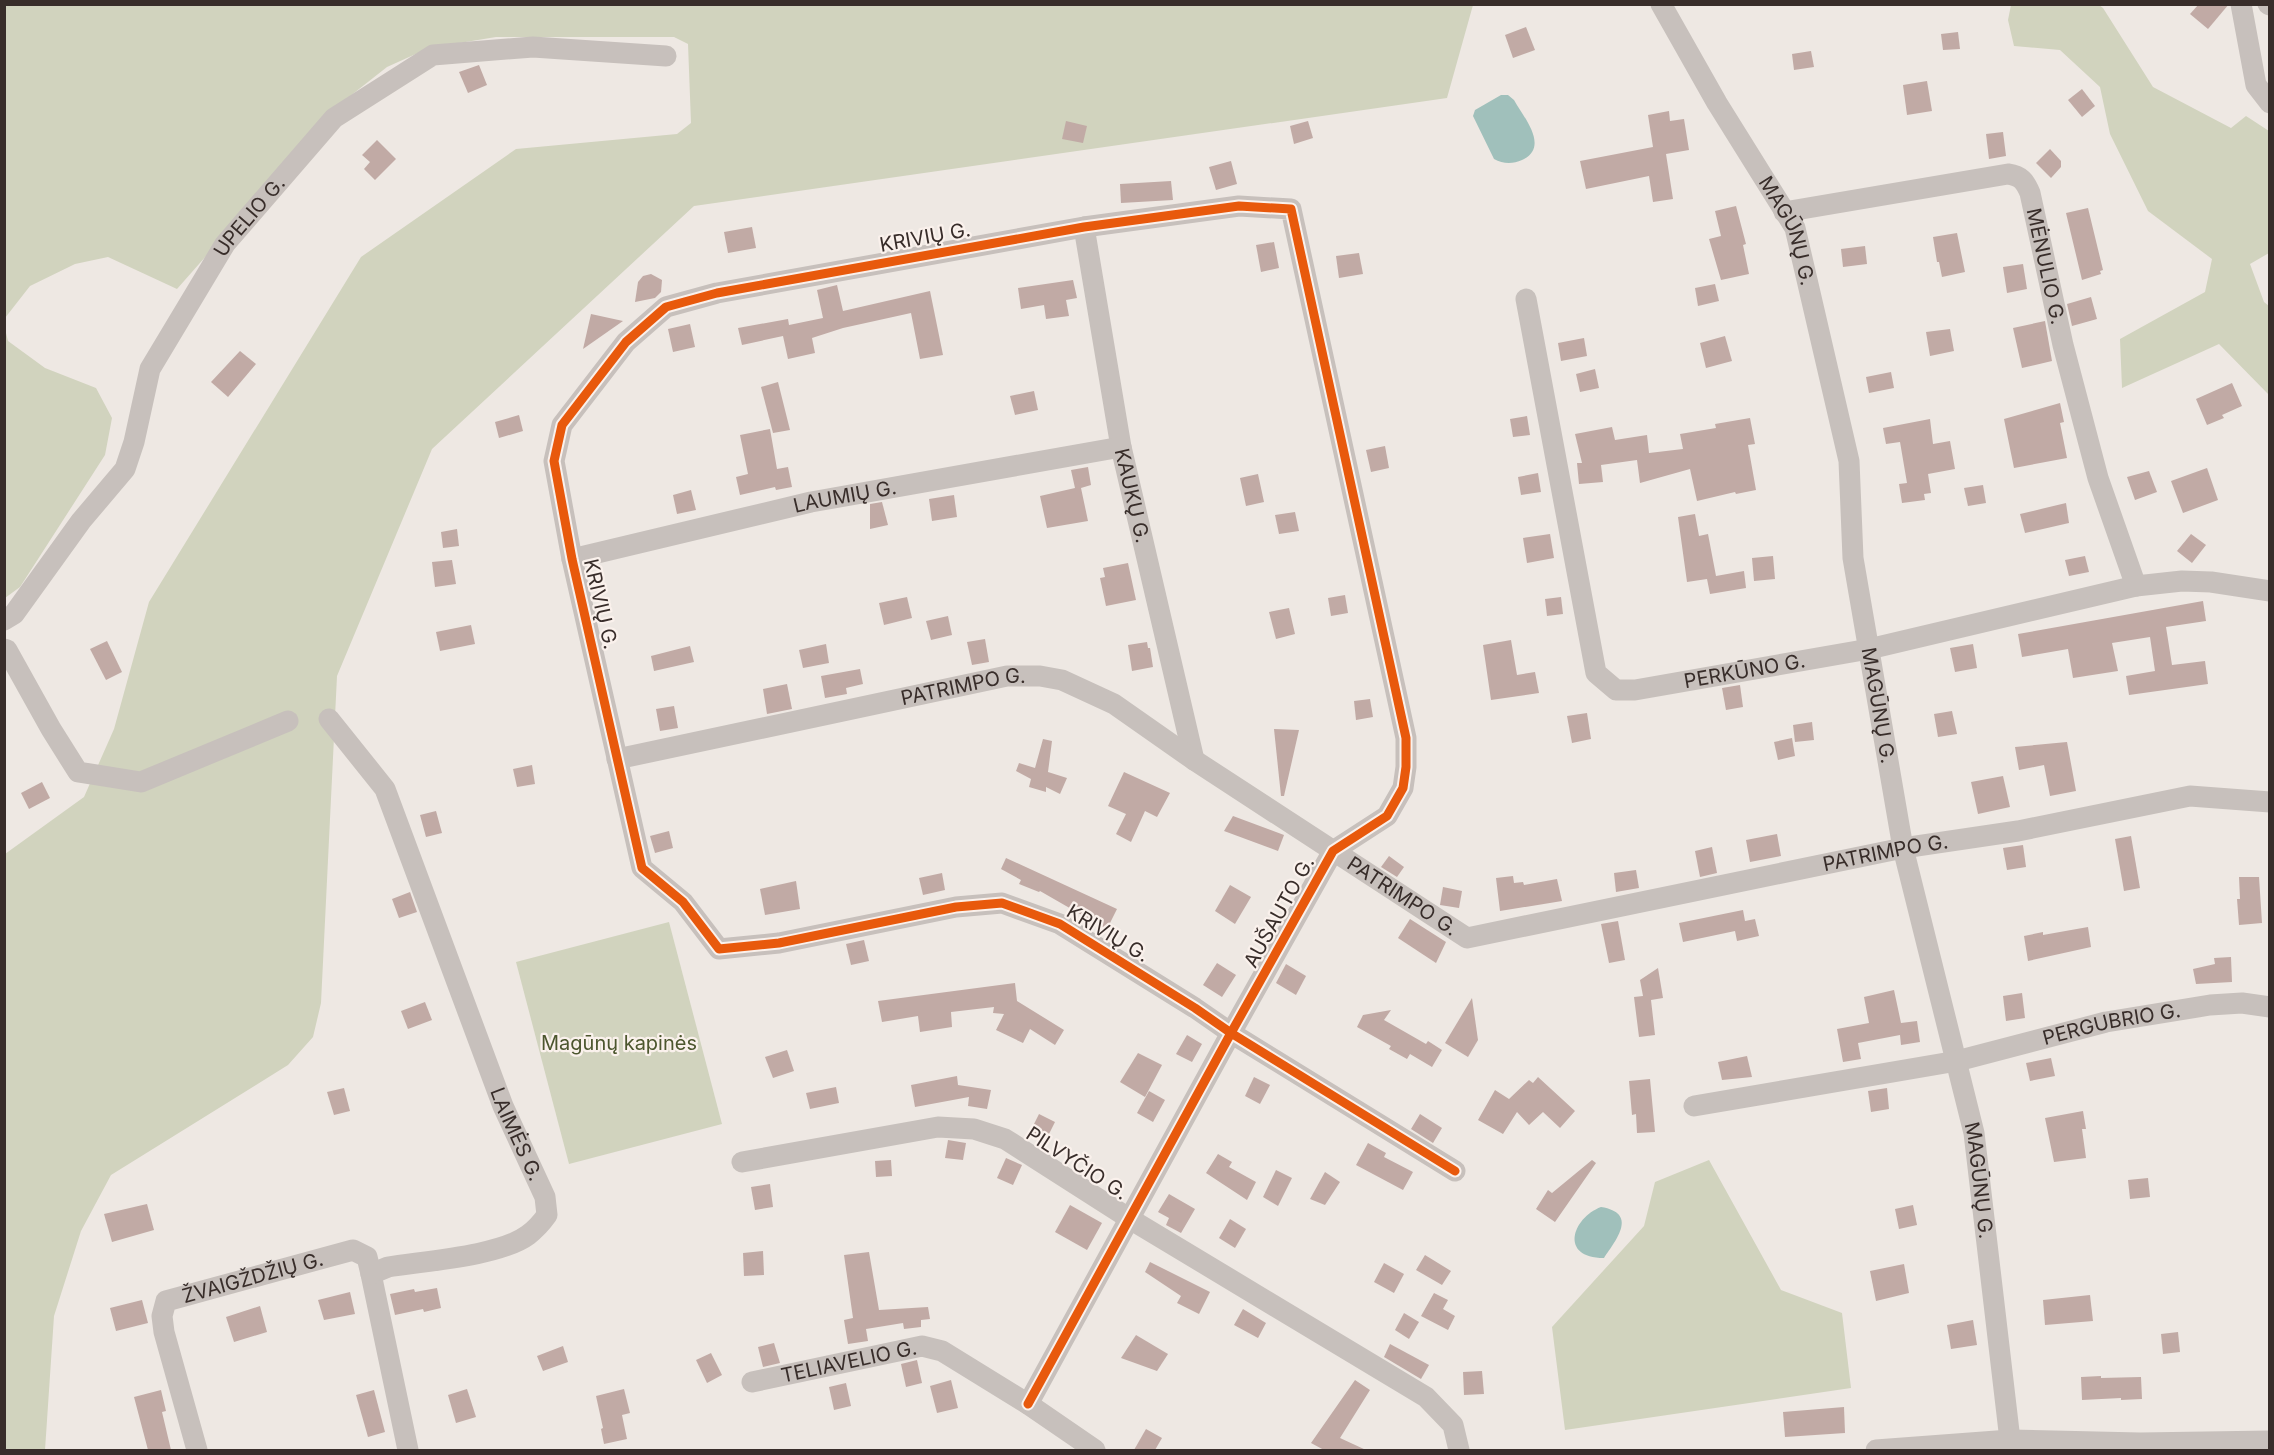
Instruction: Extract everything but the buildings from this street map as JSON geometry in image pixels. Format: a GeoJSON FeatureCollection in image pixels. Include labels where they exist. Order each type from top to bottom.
{"type":"FeatureCollection","features":[{"type":"Feature","properties":{"kind":"street","name":"MAGŪNŲ G."},"geometry":{"type":"LineString","coordinates":[[1661,4],[1717,103],[1795,228],[1849,460],[1853,558],[1903,848],[1974,1132],[2010,1440]]}},
{"type":"Feature","properties":{"kind":"street"},"geometry":{"type":"LineString","coordinates":[[2241,4],[2256,85],[2270,103]]}},
{"type":"Feature","properties":{"kind":"street","name":"UPELIO G."},"geometry":{"type":"LineString","coordinates":[[4,620],[14,614],[81,521],[125,469],[134,442],[150,369],[225,244],[334,118],[434,55],[533,47],[666,56]]}},
{"type":"Feature","properties":{"kind":"street","name":"MĖNULIO G."},"geometry":{"type":"LineString","coordinates":[[1785,212],[2008,174],[2018,176],[2025,182],[2030,193],[2063,345],[2098,478],[2136,586]]}},
{"type":"Feature","properties":{"kind":"street","name":"KRIVIŲ G."},"geometry":{"type":"LineString","coordinates":[[1335,420],[1291,209],[1239,206],[1084,227],[717,293],[666,307],[626,342],[562,425],[554,460],[572,559],[642,868],[683,902],[719,949],[779,943],[956,908],[1002,903],[1060,924],[1455,1171]]}},
{"type":"Feature","properties":{"kind":"street","name":"KAUKŲ G."},"geometry":{"type":"LineString","coordinates":[[1084,227],[1121,447],[1194,760]]}},
{"type":"Feature","properties":{"kind":"street","name":"PERKŪNO G."},"geometry":{"type":"LineString","coordinates":[[1526,299],[1596,673],[1616,690],[1635,690],[1869,649],[2136,586],[2182,580],[2270,591]]}},
{"type":"Feature","properties":{"kind":"street","name":"AUŠAUTO G."},"geometry":{"type":"LineString","coordinates":[[1028,1404],[1334,851],[1387,816],[1403,788],[1406,738],[1335,420]]}},
{"type":"Feature","properties":{"kind":"street","name":"LAUMIŲ G."},"geometry":{"type":"LineString","coordinates":[[572,559],[811,502],[1121,447]]}},
{"type":"Feature","properties":{"kind":"street"},"geometry":{"type":"LineString","coordinates":[[4,649],[7,650],[78,772],[141,782],[288,721]]}},
{"type":"Feature","properties":{"kind":"street","name":"PATRIMPO G."},"geometry":{"type":"LineString","coordinates":[[617,759],[1007,676],[1040,676],[1062,680],[1114,704],[1194,760],[1467,938],[1903,848],[2018,831],[2190,796],[2270,802]]}},
{"type":"Feature","properties":{"kind":"street","name":"LAIMĖS G."},"geometry":{"type":"LineString","coordinates":[[329,719],[385,789],[503,1106],[545,1197],[547,1215],[526,1237],[499,1250],[388,1267],[371,1274]]}},
{"type":"Feature","properties":{"kind":"street","name":"PERGUBRIO G."},"geometry":{"type":"LineString","coordinates":[[1694,1106],[1958,1061],[2106,1022],[2210,1005],[2242,1003],[2270,1007]]}},
{"type":"Feature","properties":{"kind":"street","name":"PILVYČIO G."},"geometry":{"type":"LineString","coordinates":[[742,1162],[938,1127],[974,1129],[1005,1138],[1130,1219],[1426,1396],[1453,1425],[1459,1450]]}},
{"type":"Feature","properties":{"kind":"street","name":"ŽVAIGŽDŽIŲ G."},"geometry":{"type":"LineString","coordinates":[[197,1450],[164,1332],[162,1316],[166,1301],[354,1250],[367,1257],[371,1274]]}},
{"type":"Feature","properties":{"kind":"street"},"geometry":{"type":"LineString","coordinates":[[371,1274],[408,1450]]}},
{"type":"Feature","properties":{"kind":"street","name":"TELIAVELIO G."},"geometry":{"type":"LineString","coordinates":[[752,1382],[922,1346],[942,1351],[1028,1404],[1095,1450]]}},
{"type":"Feature","properties":{"kind":"street"},"geometry":{"type":"LineString","coordinates":[[1876,1450],[2010,1440],[2090,1446],[2270,1441]]}},
{"type":"Feature","properties":{"kind":"green space"},"geometry":{"type":"Polygon","coordinates":[[[5,5],[1473,5],[1447,98],[694,206],[432,449],[337,676],[321,1003],[313,1037],[288,1065],[111,1175],[81,1231],[54,1316],[45,1450],[5,1450],[5,854],[84,797],[114,729],[149,602],[361,257],[516,149],[677,134],[691,123],[688,44],[674,37],[496,37],[429,48],[387,67],[340,104],[177,289],[108,257],[75,264],[30,286],[5,318],[5,5]]]}},
{"type":"Feature","properties":{"kind":"green space"},"geometry":{"type":"Polygon","coordinates":[[[2011,5],[2099,5],[2153,87],[2231,128],[2246,116],[2269,131],[2269,253],[2250,264],[2264,302],[2269,306],[2269,395],[2219,344],[2122,388],[2120,339],[2205,292],[2212,259],[2148,211],[2110,134],[2100,87],[2060,50],[2014,46],[2008,20],[2011,5]]]}},
{"type":"Feature","properties":{"kind":"green space"},"geometry":{"type":"Polygon","coordinates":[[[4,325],[8,341],[45,368],[96,388],[112,418],[105,455],[20,587],[5,598],[4,325]]]}},
{"type":"Feature","properties":{"kind":"green space","name":"Magūnų kapinės"},"geometry":{"type":"Polygon","coordinates":[[[669,922],[722,1124],[569,1164],[516,962],[669,922]]]}},
{"type":"Feature","properties":{"kind":"green space"},"geometry":{"type":"Polygon","coordinates":[[[1709,1160],[1781,1290],[1842,1313],[1851,1388],[1565,1430],[1552,1327],[1644,1226],[1655,1182],[1709,1160]]]}},
{"type":"Feature","properties":{"kind":"water"},"geometry":{"type":"Polygon","coordinates":[[[1501,95],[1508,95],[1514,100],[1528,123],[1534,140],[1534,148],[1530,154],[1515,162],[1504,163],[1494,159],[1473,116],[1475,110],[1501,95]]]}},
{"type":"Feature","properties":{"kind":"water"},"geometry":{"type":"Polygon","coordinates":[[[1601,1207],[1612,1210],[1619,1215],[1622,1221],[1619,1235],[1604,1258],[1580,1252],[1575,1237],[1577,1228],[1583,1220],[1591,1212],[1601,1207]]]}},
{"type":"Feature","properties":{"kind":"cycle path"},"geometry":{"type":"LineString","coordinates":[[1028,1404],[1231,1033],[1333,851],[1387,816],[1403,788],[1406,738],[1291,209],[1239,206],[1084,227],[717,293],[666,307],[626,342],[562,425],[554,461],[572,559],[642,868],[683,902],[719,949],[779,943],[956,907],[1002,903],[1060,924],[1231,1033],[1455,1171]]}}]}
